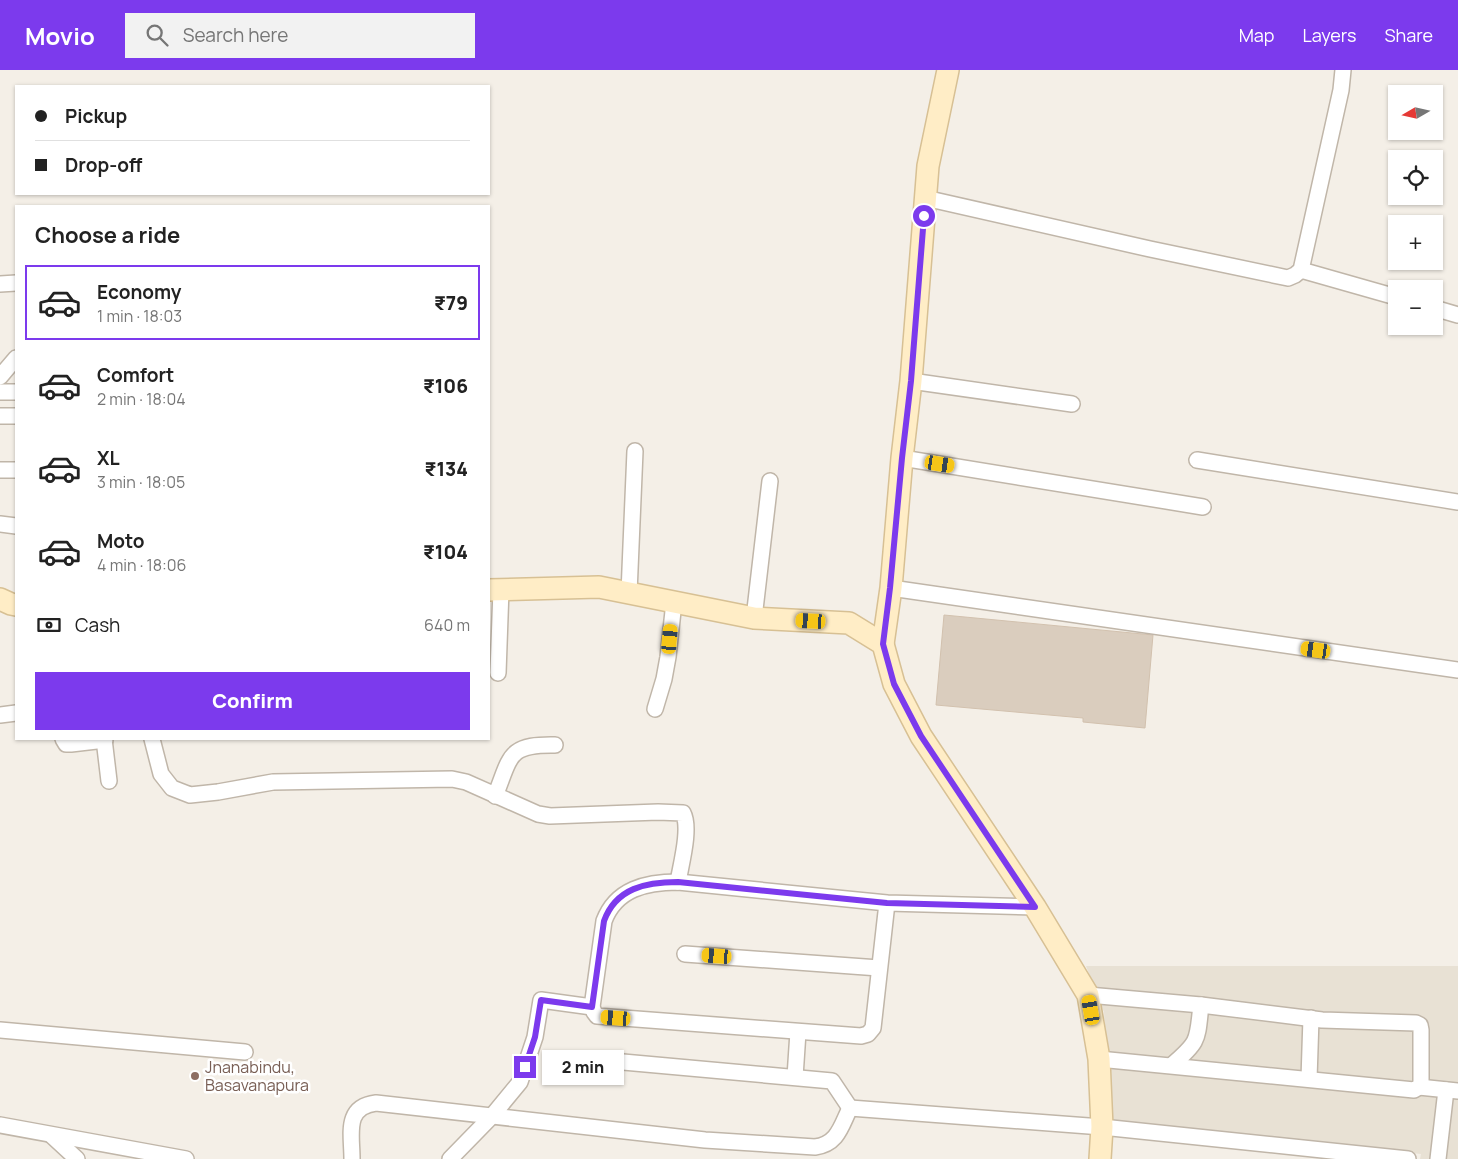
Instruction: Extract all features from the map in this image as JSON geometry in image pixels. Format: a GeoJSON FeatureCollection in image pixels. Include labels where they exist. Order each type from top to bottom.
{"type":"FeatureCollection","features":[{"type":"Feature","properties":{"kind":"main road"},"geometry":{"type":"LineString","coordinates":[[948,70],[928,166],[911,381],[883,644],[894,684],[921,736],[1035,907],[1088,994],[1099,1059],[1102,1128],[1100,1159]]}},
{"type":"Feature","properties":{"kind":"main road"},"geometry":{"type":"LineString","coordinates":[[495,590],[599,587],[754,618],[849,623],[883,644]]}},
{"type":"Feature","properties":{"kind":"main road"},"geometry":{"type":"LineString","coordinates":[[0,599],[15,605]]}},
{"type":"Feature","properties":{"kind":"street"},"geometry":{"type":"LineString","coordinates":[[925,198],[1150,249],[1288,278],[1295,276],[1301,270],[1341,90],[1343,70]]}},
{"type":"Feature","properties":{"kind":"street"},"geometry":{"type":"LineString","coordinates":[[1301,270],[1388,295]]}},
{"type":"Feature","properties":{"kind":"street"},"geometry":{"type":"LineString","coordinates":[[0,284],[15,283]]}},
{"type":"Feature","properties":{"kind":"street"},"geometry":{"type":"LineString","coordinates":[[1443,311],[1458,315]]}},
{"type":"Feature","properties":{"kind":"street"},"geometry":{"type":"LineString","coordinates":[[0,378],[15,359]]}},
{"type":"Feature","properties":{"kind":"street"},"geometry":{"type":"LineString","coordinates":[[911,381],[1072,404]]}},
{"type":"Feature","properties":{"kind":"street"},"geometry":{"type":"LineString","coordinates":[[0,392],[15,392]]}},
{"type":"Feature","properties":{"kind":"street"},"geometry":{"type":"LineString","coordinates":[[0,416],[15,416]]}},
{"type":"Feature","properties":{"kind":"street"},"geometry":{"type":"LineString","coordinates":[[628,593],[635,451]]}},
{"type":"Feature","properties":{"kind":"street"},"geometry":{"type":"LineString","coordinates":[[902,458],[1203,507]]}},
{"type":"Feature","properties":{"kind":"street"},"geometry":{"type":"LineString","coordinates":[[1197,460],[1458,502]]}},
{"type":"Feature","properties":{"kind":"street"},"geometry":{"type":"LineString","coordinates":[[0,470],[15,470]]}},
{"type":"Feature","properties":{"kind":"street"},"geometry":{"type":"LineString","coordinates":[[754,618],[770,480]]}},
{"type":"Feature","properties":{"kind":"street"},"geometry":{"type":"LineString","coordinates":[[0,524],[15,526]]}},
{"type":"Feature","properties":{"kind":"street"},"geometry":{"type":"LineString","coordinates":[[890,588],[1458,670]]}},
{"type":"Feature","properties":{"kind":"street"},"geometry":{"type":"LineString","coordinates":[[495,590],[498,673]]}},
{"type":"Feature","properties":{"kind":"street"},"geometry":{"type":"LineString","coordinates":[[654,709],[664,679],[674,602]]}},
{"type":"Feature","properties":{"kind":"street"},"geometry":{"type":"LineString","coordinates":[[0,715],[15,713]]}},
{"type":"Feature","properties":{"kind":"street"},"geometry":{"type":"LineString","coordinates":[[64,740],[66,744],[97,740]]}},
{"type":"Feature","properties":{"kind":"street"},"geometry":{"type":"LineString","coordinates":[[104,740],[109,781]]}},
{"type":"Feature","properties":{"kind":"street"},"geometry":{"type":"LineString","coordinates":[[152,740],[161,774],[172,788],[190,795],[273,782],[452,779],[466,782],[538,814],[550,816],[658,812],[683,813],[686,819],[686,831],[678,882]]}},
{"type":"Feature","properties":{"kind":"street"},"geometry":{"type":"LineString","coordinates":[[496,796],[510,760],[519,749],[540,745],[555,745]]}},
{"type":"Feature","properties":{"kind":"street"},"geometry":{"type":"LineString","coordinates":[[887,903],[873,1028],[868,1034],[861,1036],[798,1032],[597,1016],[592,1007],[604,921],[608,910],[614,902],[631,890],[648,884],[678,882],[887,903],[1035,907]]}},
{"type":"Feature","properties":{"kind":"street"},"geometry":{"type":"LineString","coordinates":[[684,954],[879,968]]}},
{"type":"Feature","properties":{"kind":"street"},"geometry":{"type":"LineString","coordinates":[[1088,994],[1311,1018],[1416,1023],[1420,1025],[1422,1030],[1419,1088]]}},
{"type":"Feature","properties":{"kind":"street"},"geometry":{"type":"LineString","coordinates":[[450,1159],[492,1116],[520,1082],[535,1037],[541,1000],[592,1007]]}},
{"type":"Feature","properties":{"kind":"street"},"geometry":{"type":"LineString","coordinates":[[1172,1065],[1195,1044],[1198,1035],[1201,1005]]}},
{"type":"Feature","properties":{"kind":"street"},"geometry":{"type":"LineString","coordinates":[[1309,1079],[1311,1018]]}},
{"type":"Feature","properties":{"kind":"street"},"geometry":{"type":"LineString","coordinates":[[0,1030],[245,1052]]}},
{"type":"Feature","properties":{"kind":"street"},"geometry":{"type":"LineString","coordinates":[[795,1077],[798,1032]]}},
{"type":"Feature","properties":{"kind":"street"},"geometry":{"type":"LineString","coordinates":[[590,1059],[832,1080],[850,1108]]}},
{"type":"Feature","properties":{"kind":"street"},"geometry":{"type":"LineString","coordinates":[[1099,1059],[1414,1090],[1419,1088],[1452,1090],[1438,1159]]}},
{"type":"Feature","properties":{"kind":"street"},"geometry":{"type":"LineString","coordinates":[[352,1159],[352,1122],[356,1112],[360,1107],[376,1103],[705,1140],[815,1147],[825,1146],[834,1140],[850,1108]]}},
{"type":"Feature","properties":{"kind":"street"},"geometry":{"type":"LineString","coordinates":[[850,1108],[1102,1128],[1408,1159]]}},
{"type":"Feature","properties":{"kind":"street"},"geometry":{"type":"LineString","coordinates":[[0,1125],[186,1159]]}},
{"type":"Feature","properties":{"kind":"street"},"geometry":{"type":"LineString","coordinates":[[51,1134],[77,1159]]}},
{"type":"Feature","properties":{"kind":"shaded area"},"geometry":{"type":"Polygon","coordinates":[[[1086,966],[1458,966],[1458,1159],[1420,1159],[1421,1154],[1111,1120],[1104,1012],[1086,966]]]}},
{"type":"Feature","properties":{"kind":"building"},"geometry":{"type":"Polygon","coordinates":[[[944,615],[1153,635],[1145,728],[1083,722],[1083,718],[936,705],[944,615]]]}},
{"type":"Feature","properties":{"kind":"place","name":"Jnanabindu, Basavanapura"},"geometry":{"type":"Point","coordinates":[195,1076]}},
{"type":"Feature","properties":{"kind":"route"},"geometry":{"type":"LineString","coordinates":[[525,1067],[535,1037],[541,1000],[592,1007],[604,921],[608,910],[614,902],[631,890],[648,884],[678,882],[898,904],[1035,907],[921,736],[894,684],[883,644],[911,381],[924,216]]}}]}
